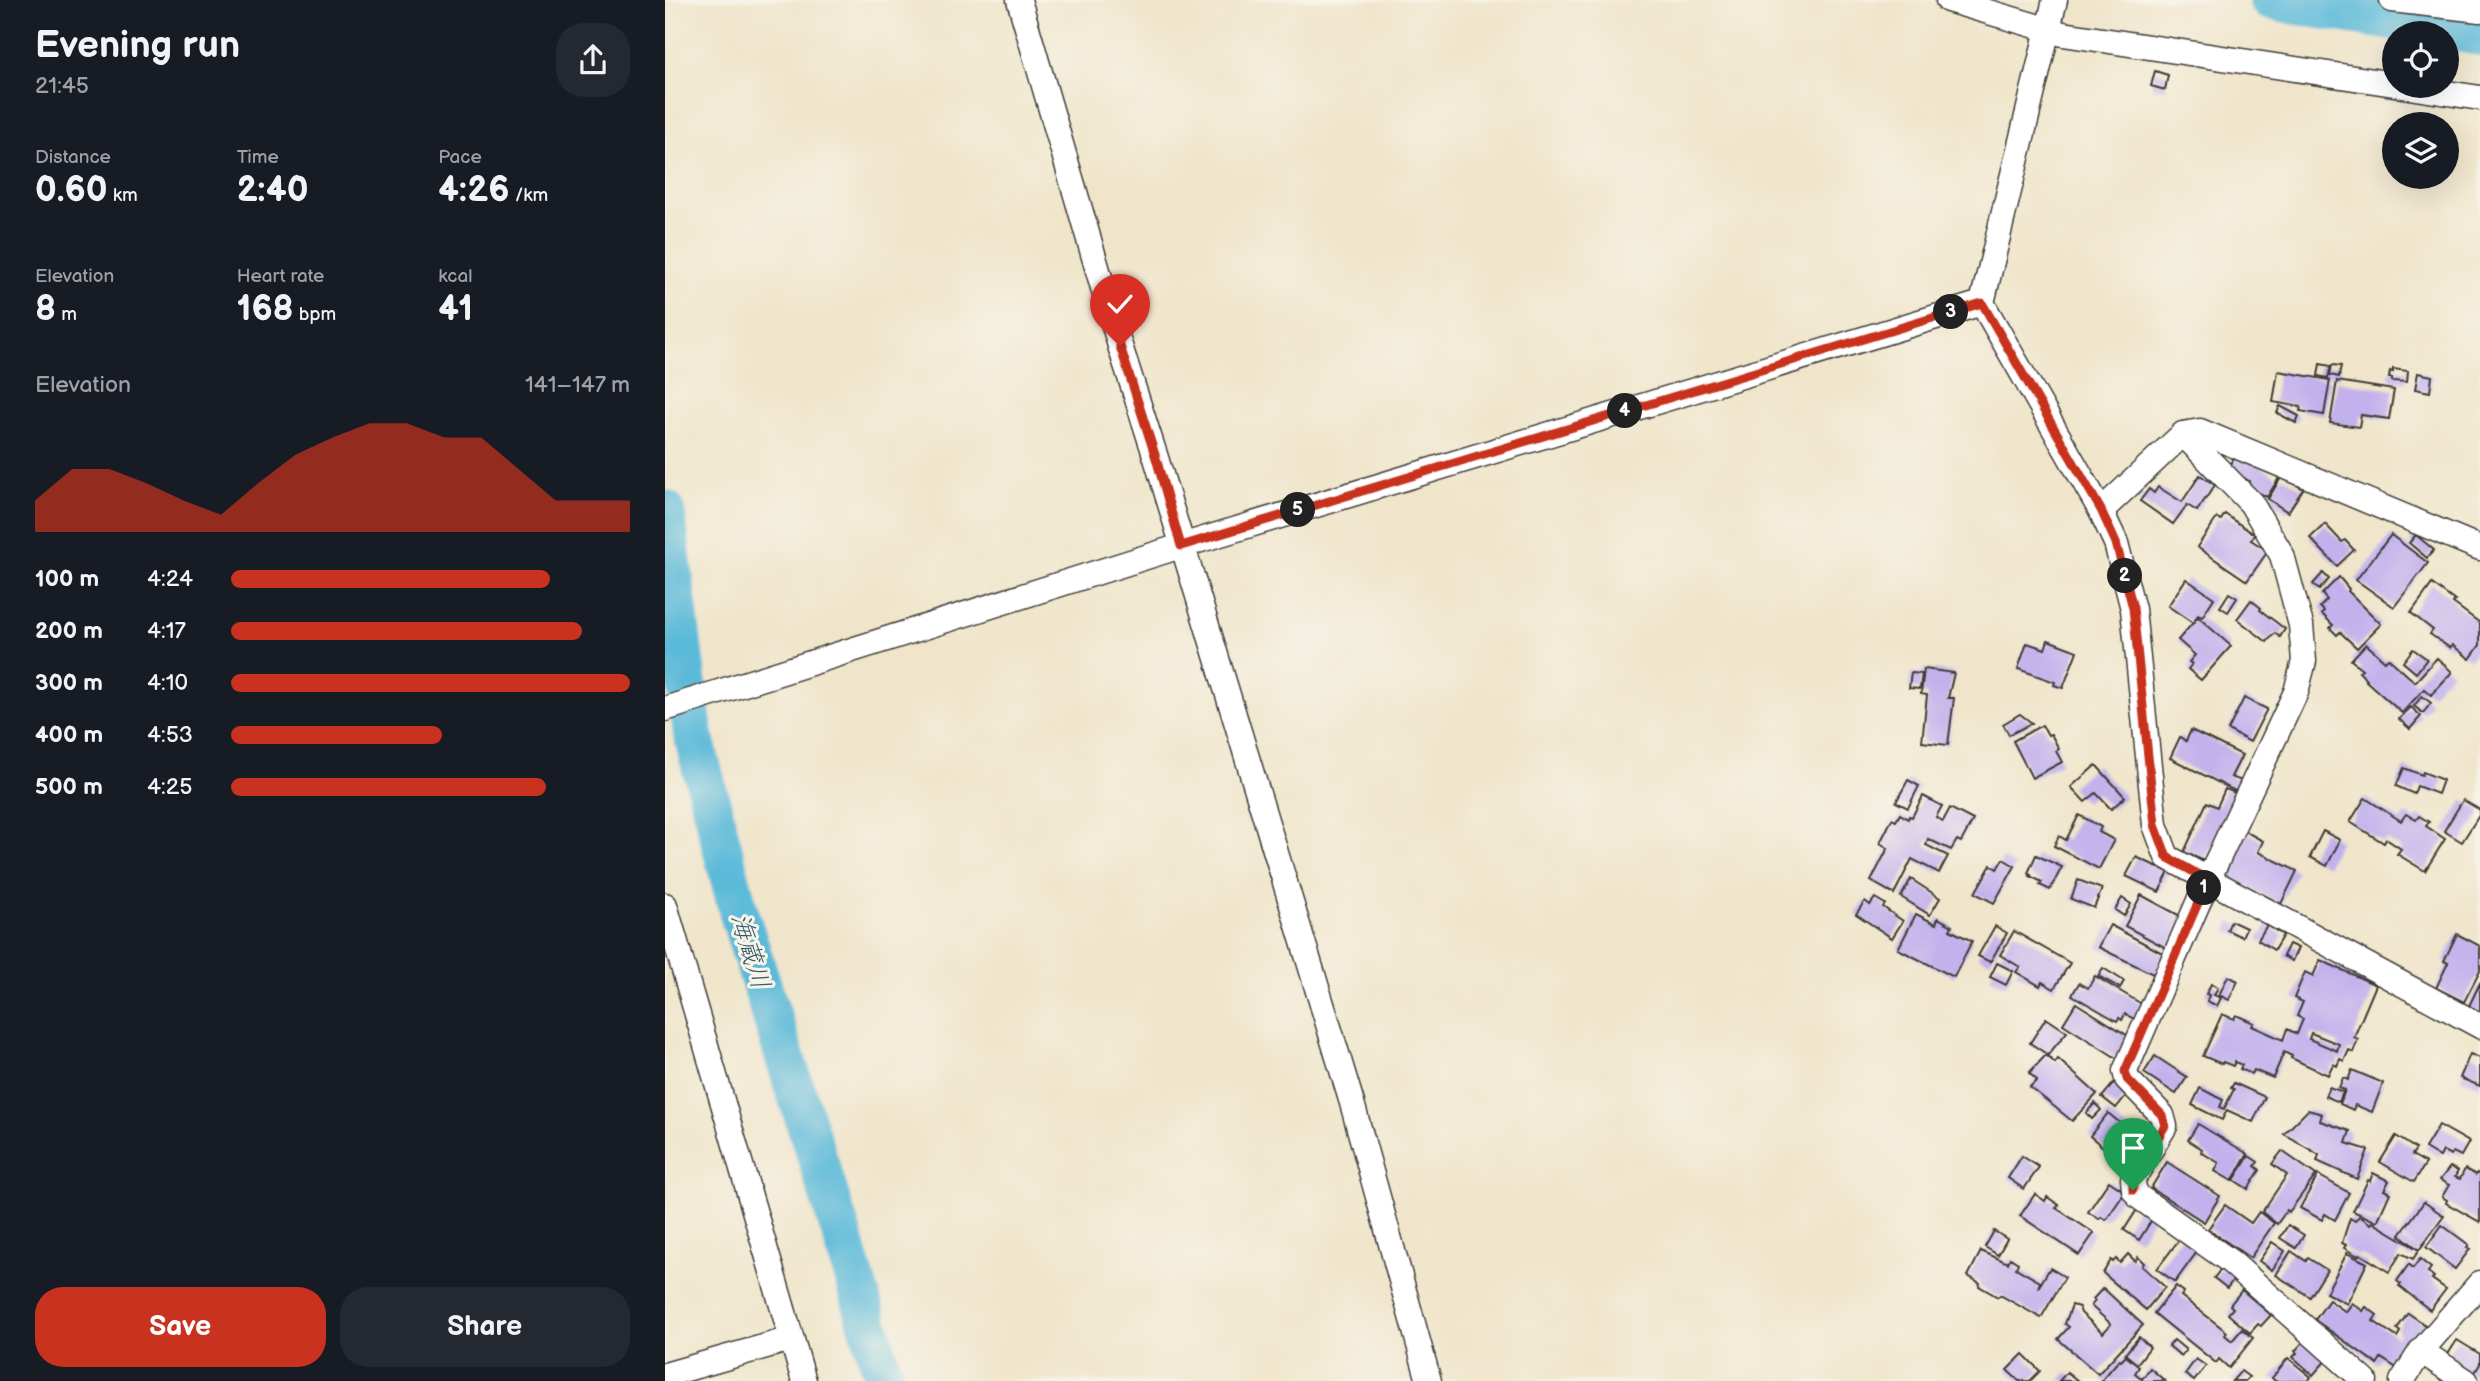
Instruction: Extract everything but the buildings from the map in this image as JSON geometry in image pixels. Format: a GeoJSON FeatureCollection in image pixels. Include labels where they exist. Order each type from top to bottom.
{"type":"FeatureCollection","features":[{"type":"Feature","properties":{"kind":"street"},"geometry":{"type":"LineString","coordinates":[[1019,0],[1120,346],[1352,1103],[1429,1381]]}},
{"type":"Feature","properties":{"kind":"street"},"geometry":{"type":"LineString","coordinates":[[1948,0],[2051,16],[2382,83]]}},
{"type":"Feature","properties":{"kind":"street"},"geometry":{"type":"LineString","coordinates":[[2392,0],[2480,10]]}},
{"type":"Feature","properties":{"kind":"street"},"geometry":{"type":"LineString","coordinates":[[2051,16],[1982,303],[2101,510],[2116,543],[2133,608],[2155,825],[2167,857],[2480,1026]]}},
{"type":"Feature","properties":{"kind":"street"},"geometry":{"type":"LineString","coordinates":[[2459,95],[2480,98]]}},
{"type":"Feature","properties":{"kind":"street"},"geometry":{"type":"LineString","coordinates":[[665,709],[1181,546],[1982,303]]}},
{"type":"Feature","properties":{"kind":"street"},"geometry":{"type":"LineString","coordinates":[[2101,510],[2183,434],[2200,431],[2480,548]]}},
{"type":"Feature","properties":{"kind":"street"},"geometry":{"type":"LineString","coordinates":[[2183,434],[2251,503],[2282,555],[2301,625],[2304,662],[2296,692],[2208,880],[2125,1071],[2127,1079],[2162,1115],[2165,1126],[2133,1179],[2133,1190],[2231,1262],[2365,1381]]}},
{"type":"Feature","properties":{"kind":"street"},"geometry":{"type":"LineString","coordinates":[[665,905],[804,1381]]}},
{"type":"Feature","properties":{"kind":"street"},"geometry":{"type":"LineString","coordinates":[[2402,1381],[2421,1351],[2480,1283]]}},
{"type":"Feature","properties":{"kind":"street"},"geometry":{"type":"LineString","coordinates":[[665,1375],[792,1339]]}},
{"type":"Feature","properties":{"kind":"street"},"geometry":{"type":"LineString","coordinates":[[2421,1351],[2466,1381]]}},
{"type":"Feature","properties":{"kind":"waterway"},"geometry":{"type":"LineString","coordinates":[[2269,0],[2480,36]]}},
{"type":"Feature","properties":{"kind":"waterway","name":"海蔵川"},"geometry":{"type":"LineString","coordinates":[[665,510],[693,734],[740,917],[845,1245],[885,1381]]}},
{"type":"Feature","properties":{"kind":"route"},"geometry":{"type":"LineString","coordinates":[[1120,346],[1181,546],[1982,303],[2101,510],[2116,543],[2133,608],[2155,825],[2167,857],[2208,880],[2125,1071],[2127,1079],[2162,1115],[2165,1126],[2133,1179],[2133,1190]]}}]}
